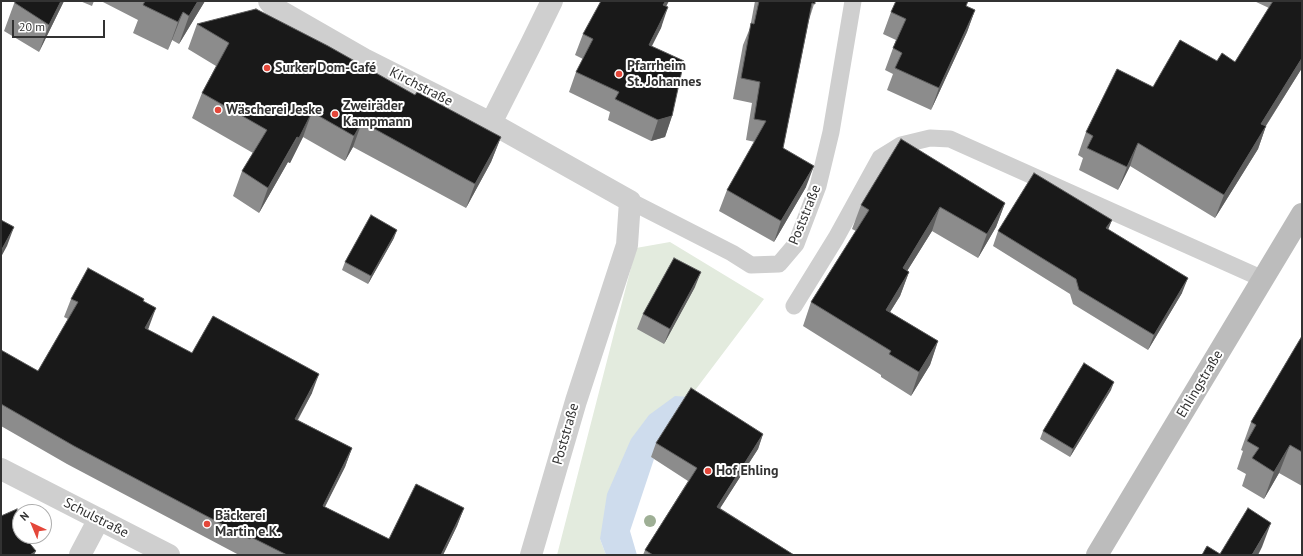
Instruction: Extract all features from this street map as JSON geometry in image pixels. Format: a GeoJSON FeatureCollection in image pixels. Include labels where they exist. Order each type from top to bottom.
{"type":"FeatureCollection","features":[{"type":"Feature","properties":{"kind":"street","name":"Kirchstraße"},"geometry":{"type":"LineString","coordinates":[[270,1],[274,8],[364,59],[491,123],[630,201]]}},
{"type":"Feature","properties":{"kind":"street"},"geometry":{"type":"LineString","coordinates":[[491,123],[532,44],[552,1]]}},
{"type":"Feature","properties":{"kind":"street","name":"Poststraße"},"geometry":{"type":"LineString","coordinates":[[531,555],[576,400],[627,245],[630,201]]}},
{"type":"Feature","properties":{"kind":"street","name":"Ehlingstraße"},"geometry":{"type":"LineString","coordinates":[[1097,555],[1302,214]]}},
{"type":"Feature","properties":{"kind":"street","name":"Schulstraße"},"geometry":{"type":"LineString","coordinates":[[1,469],[169,555]]}},
{"type":"Feature","properties":{"kind":"street"},"geometry":{"type":"LineString","coordinates":[[80,555],[98,519]]}},
{"type":"Feature","properties":{"kind":"lane","name":"Poststraße"},"geometry":{"type":"LineString","coordinates":[[630,201],[732,253],[751,265],[779,264],[796,244],[818,186],[831,132],[853,1]]}},
{"type":"Feature","properties":{"kind":"lane"},"geometry":{"type":"LineString","coordinates":[[794,306],[836,238],[880,158],[901,145],[930,138],[950,139],[1263,279]]}},
{"type":"Feature","properties":{"kind":"shaded area"},"geometry":{"type":"Polygon","coordinates":[[[670,242],[764,299],[690,397],[600,539],[606,555],[557,555],[636,248],[670,242]]]}},
{"type":"Feature","properties":{"kind":"water"},"geometry":{"type":"Polygon","coordinates":[[[675,396],[690,397],[651,457],[654,459],[630,531],[637,555],[606,555],[600,539],[607,494],[631,439],[649,415],[675,396]]]}},
{"type":"Feature","properties":{"kind":"building"},"geometry":{"type":"Polygon","coordinates":[[[15,1],[61,1],[49,25],[15,3],[15,1]]]}},
{"type":"Feature","properties":{"kind":"building"},"geometry":{"type":"Polygon","coordinates":[[[145,1],[198,1],[189,16],[183,12],[178,22],[143,5],[145,1]]]}},
{"type":"Feature","properties":{"kind":"building","name":"Pfarrheim St. Johannes"},"geometry":{"type":"Polygon","coordinates":[[[601,1],[666,1],[663,5],[668,7],[649,45],[684,61],[672,116],[658,120],[615,99],[619,92],[576,72],[593,39],[583,34],[601,1]]]}},
{"type":"Feature","properties":{"kind":"building"},"geometry":{"type":"Polygon","coordinates":[[[759,1],[815,1],[815,4],[812,3],[783,148],[814,166],[781,221],[727,190],[766,121],[754,119],[760,82],[741,78],[751,23],[754,24],[759,1]]]}},
{"type":"Feature","properties":{"kind":"building"},"geometry":{"type":"Polygon","coordinates":[[[896,1],[968,1],[966,6],[975,10],[939,88],[895,68],[902,53],[893,48],[906,19],[891,12],[896,1]]]}},
{"type":"Feature","properties":{"kind":"building"},"geometry":{"type":"Polygon","coordinates":[[[1273,1],[1302,1],[1302,58],[1261,124],[1266,126],[1224,195],[1138,143],[1127,167],[1087,148],[1093,136],[1086,132],[1117,69],[1153,87],[1180,40],[1217,61],[1222,53],[1235,62],[1273,1]]]}},
{"type":"Feature","properties":{"kind":"building"},"geometry":{"type":"Polygon","coordinates":[[[256,9],[328,46],[415,95],[417,92],[501,137],[475,184],[362,122],[354,136],[312,112],[299,138],[297,137],[268,188],[242,171],[267,130],[202,93],[229,43],[197,24],[256,9]]]}},
{"type":"Feature","properties":{"kind":"building"},"geometry":{"type":"Polygon","coordinates":[[[901,139],[1005,203],[987,234],[940,207],[903,268],[909,272],[886,310],[938,341],[919,372],[889,354],[891,351],[811,302],[869,210],[861,205],[901,139]]]}},
{"type":"Feature","properties":{"kind":"building"},"geometry":{"type":"Polygon","coordinates":[[[1034,173],[1112,220],[1106,228],[1188,278],[1154,335],[1079,290],[1076,279],[998,231],[1034,173]]]}},
{"type":"Feature","properties":{"kind":"building"},"geometry":{"type":"Polygon","coordinates":[[[371,215],[397,230],[371,276],[345,262],[371,215]]]}},
{"type":"Feature","properties":{"kind":"building"},"geometry":{"type":"Polygon","coordinates":[[[1,220],[14,227],[1,251],[1,220]]]}},
{"type":"Feature","properties":{"kind":"building"},"geometry":{"type":"Polygon","coordinates":[[[674,258],[701,272],[670,329],[643,314],[674,258]]]}},
{"type":"Feature","properties":{"kind":"building"},"geometry":{"type":"Polygon","coordinates":[[[88,268],[144,299],[143,301],[156,308],[145,328],[192,353],[213,316],[319,374],[295,419],[352,448],[323,506],[389,539],[416,484],[464,508],[441,555],[287,555],[251,537],[250,539],[74,446],[1,404],[1,350],[38,371],[78,302],[71,299],[88,268]]]}},
{"type":"Feature","properties":{"kind":"building"},"geometry":{"type":"Polygon","coordinates":[[[1302,336],[1302,452],[1290,445],[1274,472],[1252,458],[1259,448],[1247,441],[1256,425],[1251,422],[1302,336]]]}},
{"type":"Feature","properties":{"kind":"building"},"geometry":{"type":"Polygon","coordinates":[[[1084,363],[1114,382],[1073,449],[1043,431],[1084,363]]]}},
{"type":"Feature","properties":{"kind":"building","name":"Hof Ehling"},"geometry":{"type":"Polygon","coordinates":[[[691,388],[763,434],[717,507],[794,555],[653,555],[645,550],[697,468],[656,443],[691,388]]]}},
{"type":"Feature","properties":{"kind":"building"},"geometry":{"type":"Polygon","coordinates":[[[1248,508],[1271,523],[1252,555],[1202,555],[1207,546],[1220,554],[1248,508]]]}},
{"type":"Feature","properties":{"kind":"building"},"geometry":{"type":"Polygon","coordinates":[[[12,511],[12,544],[30,544],[36,551],[30,555],[1,555],[1,516],[12,511]]]}},
{"type":"Feature","properties":{"kind":"place","name":"Surker Dom-Café"},"geometry":{"type":"Point","coordinates":[267,68]}},
{"type":"Feature","properties":{"kind":"place","name":"Pfarrheim St. Johannes"},"geometry":{"type":"Point","coordinates":[619,74]}},
{"type":"Feature","properties":{"kind":"place","name":"Wäscherei Jeske"},"geometry":{"type":"Point","coordinates":[218,110]}},
{"type":"Feature","properties":{"kind":"place","name":"Zweiräder Kampmann"},"geometry":{"type":"Point","coordinates":[335,114]}},
{"type":"Feature","properties":{"kind":"place","name":"Hof Ehling"},"geometry":{"type":"Point","coordinates":[708,471]}},
{"type":"Feature","properties":{"kind":"place","name":"Bäckerei Martin e.K."},"geometry":{"type":"Point","coordinates":[207,524]}}]}
